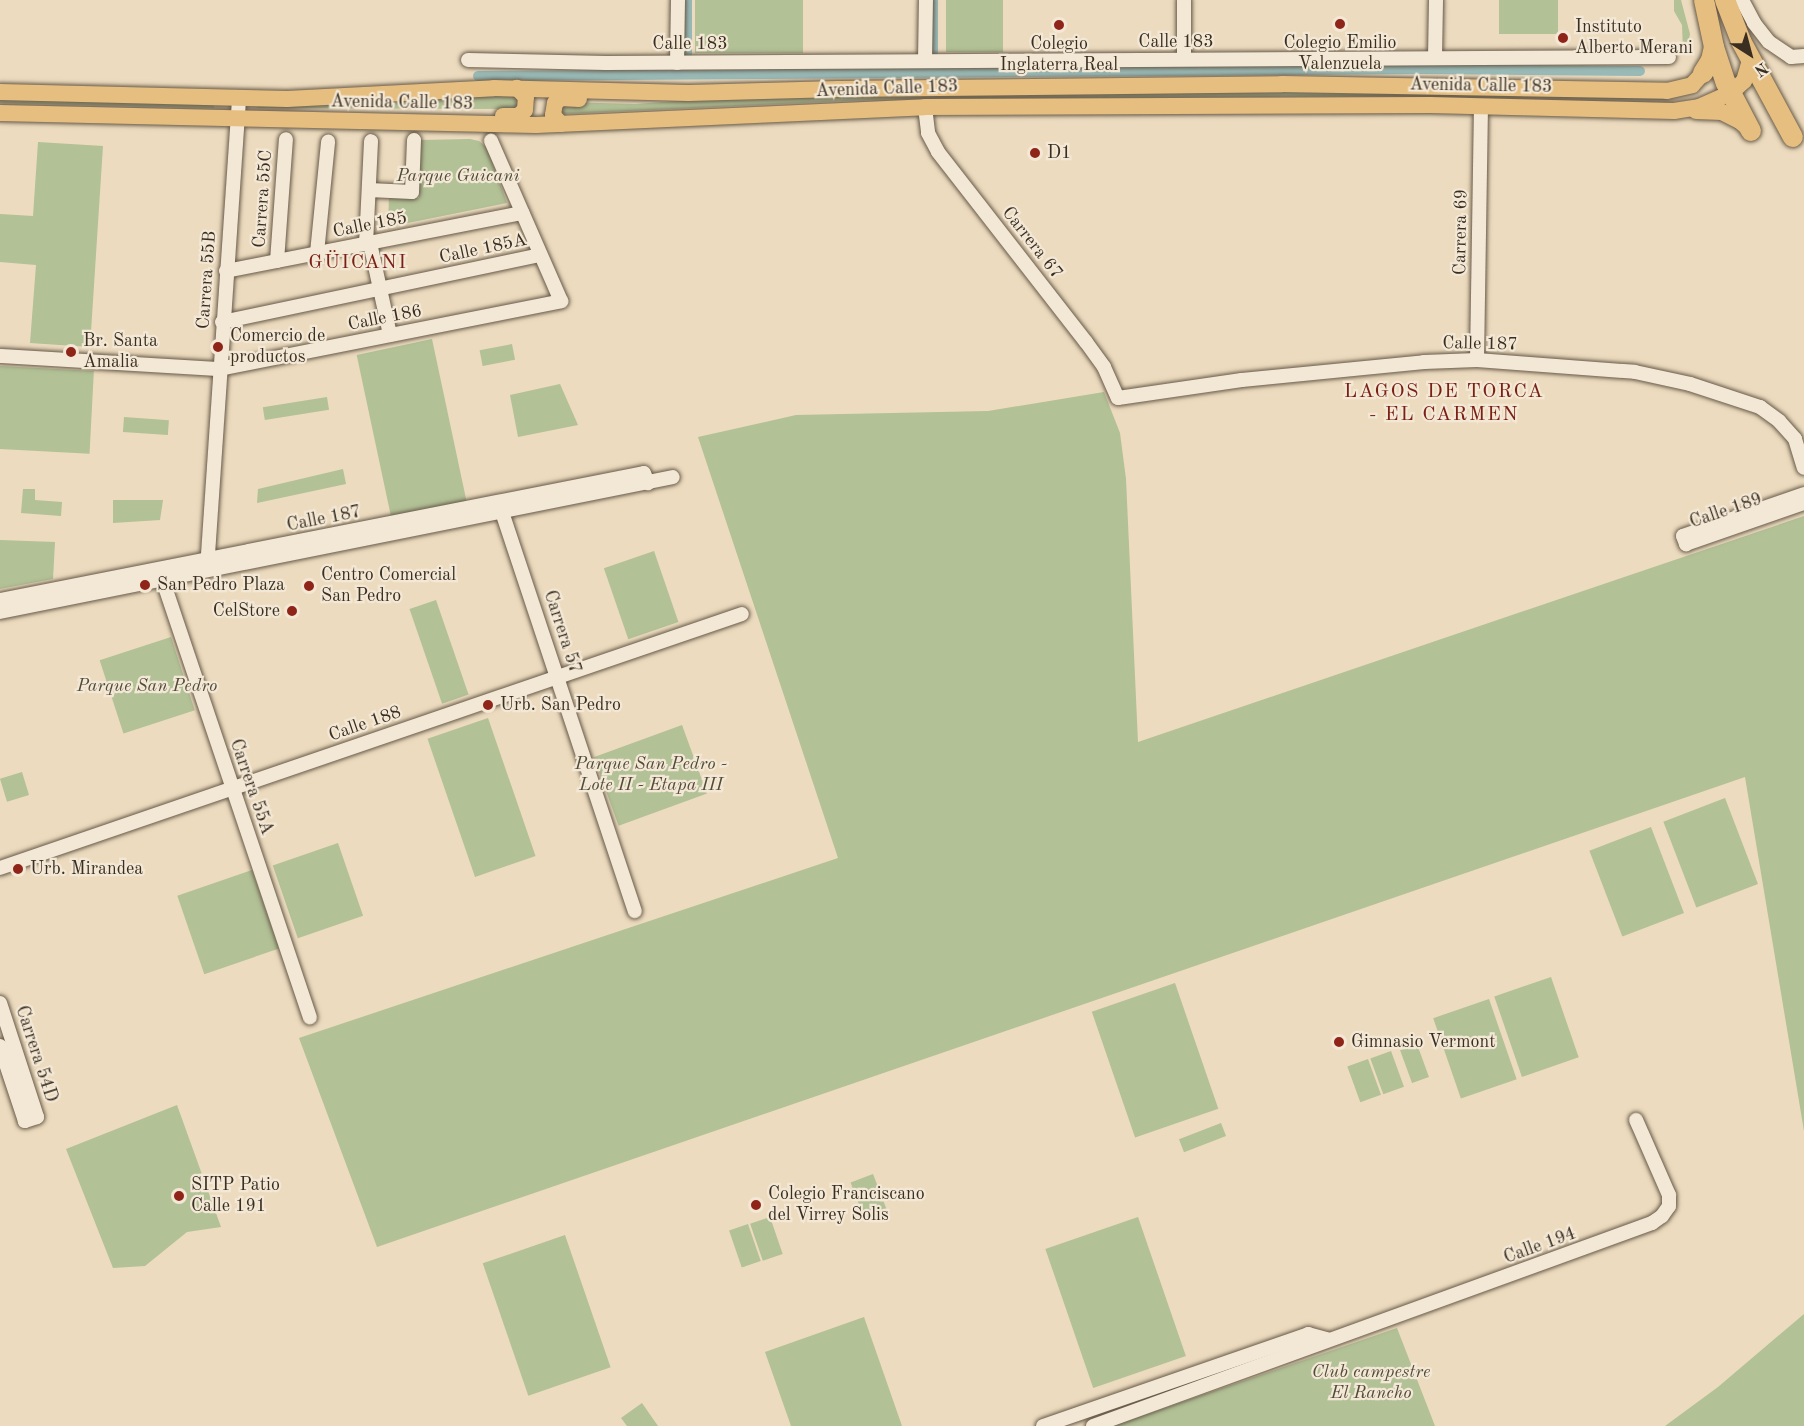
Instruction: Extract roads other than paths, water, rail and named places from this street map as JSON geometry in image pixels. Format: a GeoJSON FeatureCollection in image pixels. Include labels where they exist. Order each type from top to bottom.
{"type":"FeatureCollection","features":[{"type":"Feature","properties":{"kind":"highway"},"geometry":{"type":"LineString","coordinates":[[1693,0],[1708,62],[1731,93],[1751,131]]}},
{"type":"Feature","properties":{"kind":"highway"},"geometry":{"type":"LineString","coordinates":[[1704,0],[1708,62]]}},
{"type":"Feature","properties":{"kind":"highway"},"geometry":{"type":"LineString","coordinates":[[1725,0],[1733,25],[1750,60],[1793,137]]}},
{"type":"Feature","properties":{"kind":"highway"},"geometry":{"type":"LineString","coordinates":[[1735,0],[1750,60]]}},
{"type":"Feature","properties":{"kind":"main road"},"geometry":{"type":"LineString","coordinates":[[1731,93],[1744,81],[1750,60]]}},
{"type":"Feature","properties":{"kind":"main road","name":"Avenida Calle 183"},"geometry":{"type":"LineString","coordinates":[[0,92],[302,99],[517,88],[669,93],[1270,84],[1668,91],[1692,85],[1708,62]]}},
{"type":"Feature","properties":{"kind":"main road"},"geometry":{"type":"LineString","coordinates":[[415,122],[463,115],[518,116],[525,110],[527,103],[523,92],[517,88]]}},
{"type":"Feature","properties":{"kind":"main road"},"geometry":{"type":"LineString","coordinates":[[561,124],[553,113],[554,105],[561,98],[619,100],[669,93]]}},
{"type":"Feature","properties":{"kind":"main road","name":"Avenida Calle 183"},"geometry":{"type":"LineString","coordinates":[[0,113],[561,124],[925,107],[1481,106],[1674,111],[1698,107],[1731,93]]}},
{"type":"Feature","properties":{"kind":"main road"},"geometry":{"type":"LineString","coordinates":[[1674,111],[1722,112],[1740,121],[1751,131]]}},
{"type":"Feature","properties":{"kind":"street"},"geometry":{"type":"LineString","coordinates":[[677,63],[678,0]]}},
{"type":"Feature","properties":{"kind":"street"},"geometry":{"type":"LineString","coordinates":[[925,61],[926,0]]}},
{"type":"Feature","properties":{"kind":"street"},"geometry":{"type":"LineString","coordinates":[[1184,0],[1184,59]]}},
{"type":"Feature","properties":{"kind":"street"},"geometry":{"type":"LineString","coordinates":[[1435,58],[1436,0]]}},
{"type":"Feature","properties":{"kind":"street"},"geometry":{"type":"LineString","coordinates":[[1742,0],[1754,23],[1768,42],[1791,57],[1804,56]]}},
{"type":"Feature","properties":{"kind":"street","name":"Calle 183"},"geometry":{"type":"LineString","coordinates":[[468,60],[677,63],[1669,57]]}},
{"type":"Feature","properties":{"kind":"street","name":"Carrera 55B"},"geometry":{"type":"LineString","coordinates":[[207,566],[239,98]]}},
{"type":"Feature","properties":{"kind":"street","name":"Carrera 69"},"geometry":{"type":"LineString","coordinates":[[1477,360],[1481,106]]}},
{"type":"Feature","properties":{"kind":"street","name":"Carrera 67"},"geometry":{"type":"LineString","coordinates":[[925,107],[928,133],[938,152],[1086,342],[1104,367],[1118,398]]}},
{"type":"Feature","properties":{"kind":"street","name":"Carrera 55C"},"geometry":{"type":"LineString","coordinates":[[277,261],[286,139]]}},
{"type":"Feature","properties":{"kind":"street"},"geometry":{"type":"LineString","coordinates":[[369,190],[412,192],[414,140]]}},
{"type":"Feature","properties":{"kind":"street"},"geometry":{"type":"LineString","coordinates":[[371,141],[368,243],[390,336]]}},
{"type":"Feature","properties":{"kind":"street"},"geometry":{"type":"LineString","coordinates":[[491,141],[540,255]]}},
{"type":"Feature","properties":{"kind":"street"},"geometry":{"type":"LineString","coordinates":[[317,254],[328,142]]}},
{"type":"Feature","properties":{"kind":"street","name":"Calle 185"},"geometry":{"type":"LineString","coordinates":[[226,271],[522,213]]}},
{"type":"Feature","properties":{"kind":"street","name":"Calle 185A"},"geometry":{"type":"LineString","coordinates":[[222,322],[540,255]]}},
{"type":"Feature","properties":{"kind":"street","name":"Calle 186"},"geometry":{"type":"LineString","coordinates":[[0,356],[219,369],[561,301],[540,255]]}},
{"type":"Feature","properties":{"kind":"street","name":"Calle 187"},"geometry":{"type":"LineString","coordinates":[[1118,398],[1242,380],[1379,366],[1477,360],[1635,372],[1690,384],[1743,400],[1771,414],[1795,439],[1804,468]]}},
{"type":"Feature","properties":{"kind":"street","name":"Calle 187"},"geometry":{"type":"LineString","coordinates":[[0,612],[161,575],[500,507],[673,477]]}},
{"type":"Feature","properties":{"kind":"street","name":"Calle 189"},"geometry":{"type":"LineString","coordinates":[[1804,494],[1683,536],[1686,544],[1804,503]]}},
{"type":"Feature","properties":{"kind":"street","name":"Carrera 57"},"geometry":{"type":"LineString","coordinates":[[500,507],[635,911]]}},
{"type":"Feature","properties":{"kind":"street","name":"Calle 187"},"geometry":{"type":"LineString","coordinates":[[0,600],[161,575]]}},
{"type":"Feature","properties":{"kind":"street","name":"Carrera 55A"},"geometry":{"type":"LineString","coordinates":[[161,575],[310,1017]]}},
{"type":"Feature","properties":{"kind":"street","name":"Calle 188"},"geometry":{"type":"LineString","coordinates":[[0,868],[742,614]]}},
{"type":"Feature","properties":{"kind":"street","name":"Carrera 54D"},"geometry":{"type":"LineString","coordinates":[[0,1003],[7,1052],[31,1119]]}},
{"type":"Feature","properties":{"kind":"street","name":"Calle 194"},"geometry":{"type":"LineString","coordinates":[[1092,1426],[1311,1348],[1327,1339],[1600,1244],[1652,1223],[1662,1216],[1669,1206],[1669,1195],[1636,1120]]}},
{"type":"Feature","properties":{"kind":"street","name":"Calle 194"},"geometry":{"type":"LineString","coordinates":[[1043,1426],[1308,1334],[1327,1339]]}},
{"type":"Feature","properties":{"kind":"waterway"},"geometry":{"type":"LineString","coordinates":[[687,0],[687,56]]}},
{"type":"Feature","properties":{"kind":"waterway"},"geometry":{"type":"LineString","coordinates":[[933,0],[933,52]]}},
{"type":"Feature","properties":{"kind":"waterway"},"geometry":{"type":"LineString","coordinates":[[478,76],[1422,69],[1640,71]]}},
{"type":"Feature","properties":{"kind":"place","name":"Colegio Emilio Valenzuela"},"geometry":{"type":"Point","coordinates":[1340,24]}},
{"type":"Feature","properties":{"kind":"place","name":"Colegio Inglaterra Real"},"geometry":{"type":"Point","coordinates":[1059,25]}},
{"type":"Feature","properties":{"kind":"place","name":"Instituto Alberto Merani"},"geometry":{"type":"Point","coordinates":[1563,38]}},
{"type":"Feature","properties":{"kind":"place","name":"D1"},"geometry":{"type":"Point","coordinates":[1035,153]}},
{"type":"Feature","properties":{"kind":"place","name":"Comercio de productos"},"geometry":{"type":"Point","coordinates":[218,347]}},
{"type":"Feature","properties":{"kind":"place","name":"Br. Santa Amalia"},"geometry":{"type":"Point","coordinates":[71,352]}},
{"type":"Feature","properties":{"kind":"place","name":"San Pedro Plaza"},"geometry":{"type":"Point","coordinates":[145,585]}},
{"type":"Feature","properties":{"kind":"place","name":"Centro Comercial San Pedro"},"geometry":{"type":"Point","coordinates":[309,586]}},
{"type":"Feature","properties":{"kind":"place","name":"CelStore"},"geometry":{"type":"Point","coordinates":[292,611]}},
{"type":"Feature","properties":{"kind":"place","name":"Urb. San Pedro"},"geometry":{"type":"Point","coordinates":[488,705]}},
{"type":"Feature","properties":{"kind":"place","name":"Urb. Mirandea"},"geometry":{"type":"Point","coordinates":[18,869]}},
{"type":"Feature","properties":{"kind":"place","name":"Gimnasio Vermont"},"geometry":{"type":"Point","coordinates":[1339,1042]}},
{"type":"Feature","properties":{"kind":"place","name":"SITP Patio Calle 191"},"geometry":{"type":"Point","coordinates":[179,1196]}},
{"type":"Feature","properties":{"kind":"place","name":"Colegio Franciscano del Virrey Solis"},"geometry":{"type":"Point","coordinates":[756,1205]}},
{"type":"Feature","properties":{"kind":"district","name":"GÜICANI"},"geometry":{"type":"Point","coordinates":[358,263]}},
{"type":"Feature","properties":{"kind":"district","name":"LAGOS DE TORCA - EL CARMEN"},"geometry":{"type":"Point","coordinates":[1444,404]}},
{"type":"Feature","properties":{"kind":"park label","name":"Parque Guicani"},"geometry":{"type":"Point","coordinates":[458,176]}},
{"type":"Feature","properties":{"kind":"park label","name":"Parque San Pedro"},"geometry":{"type":"Point","coordinates":[147,686]}},
{"type":"Feature","properties":{"kind":"park label","name":"Parque San Pedro - Lote II - Etapa III"},"geometry":{"type":"Point","coordinates":[651,775]}},
{"type":"Feature","properties":{"kind":"park label","name":"Club campestre El Rancho"},"geometry":{"type":"Point","coordinates":[1371,1383]}}]}
